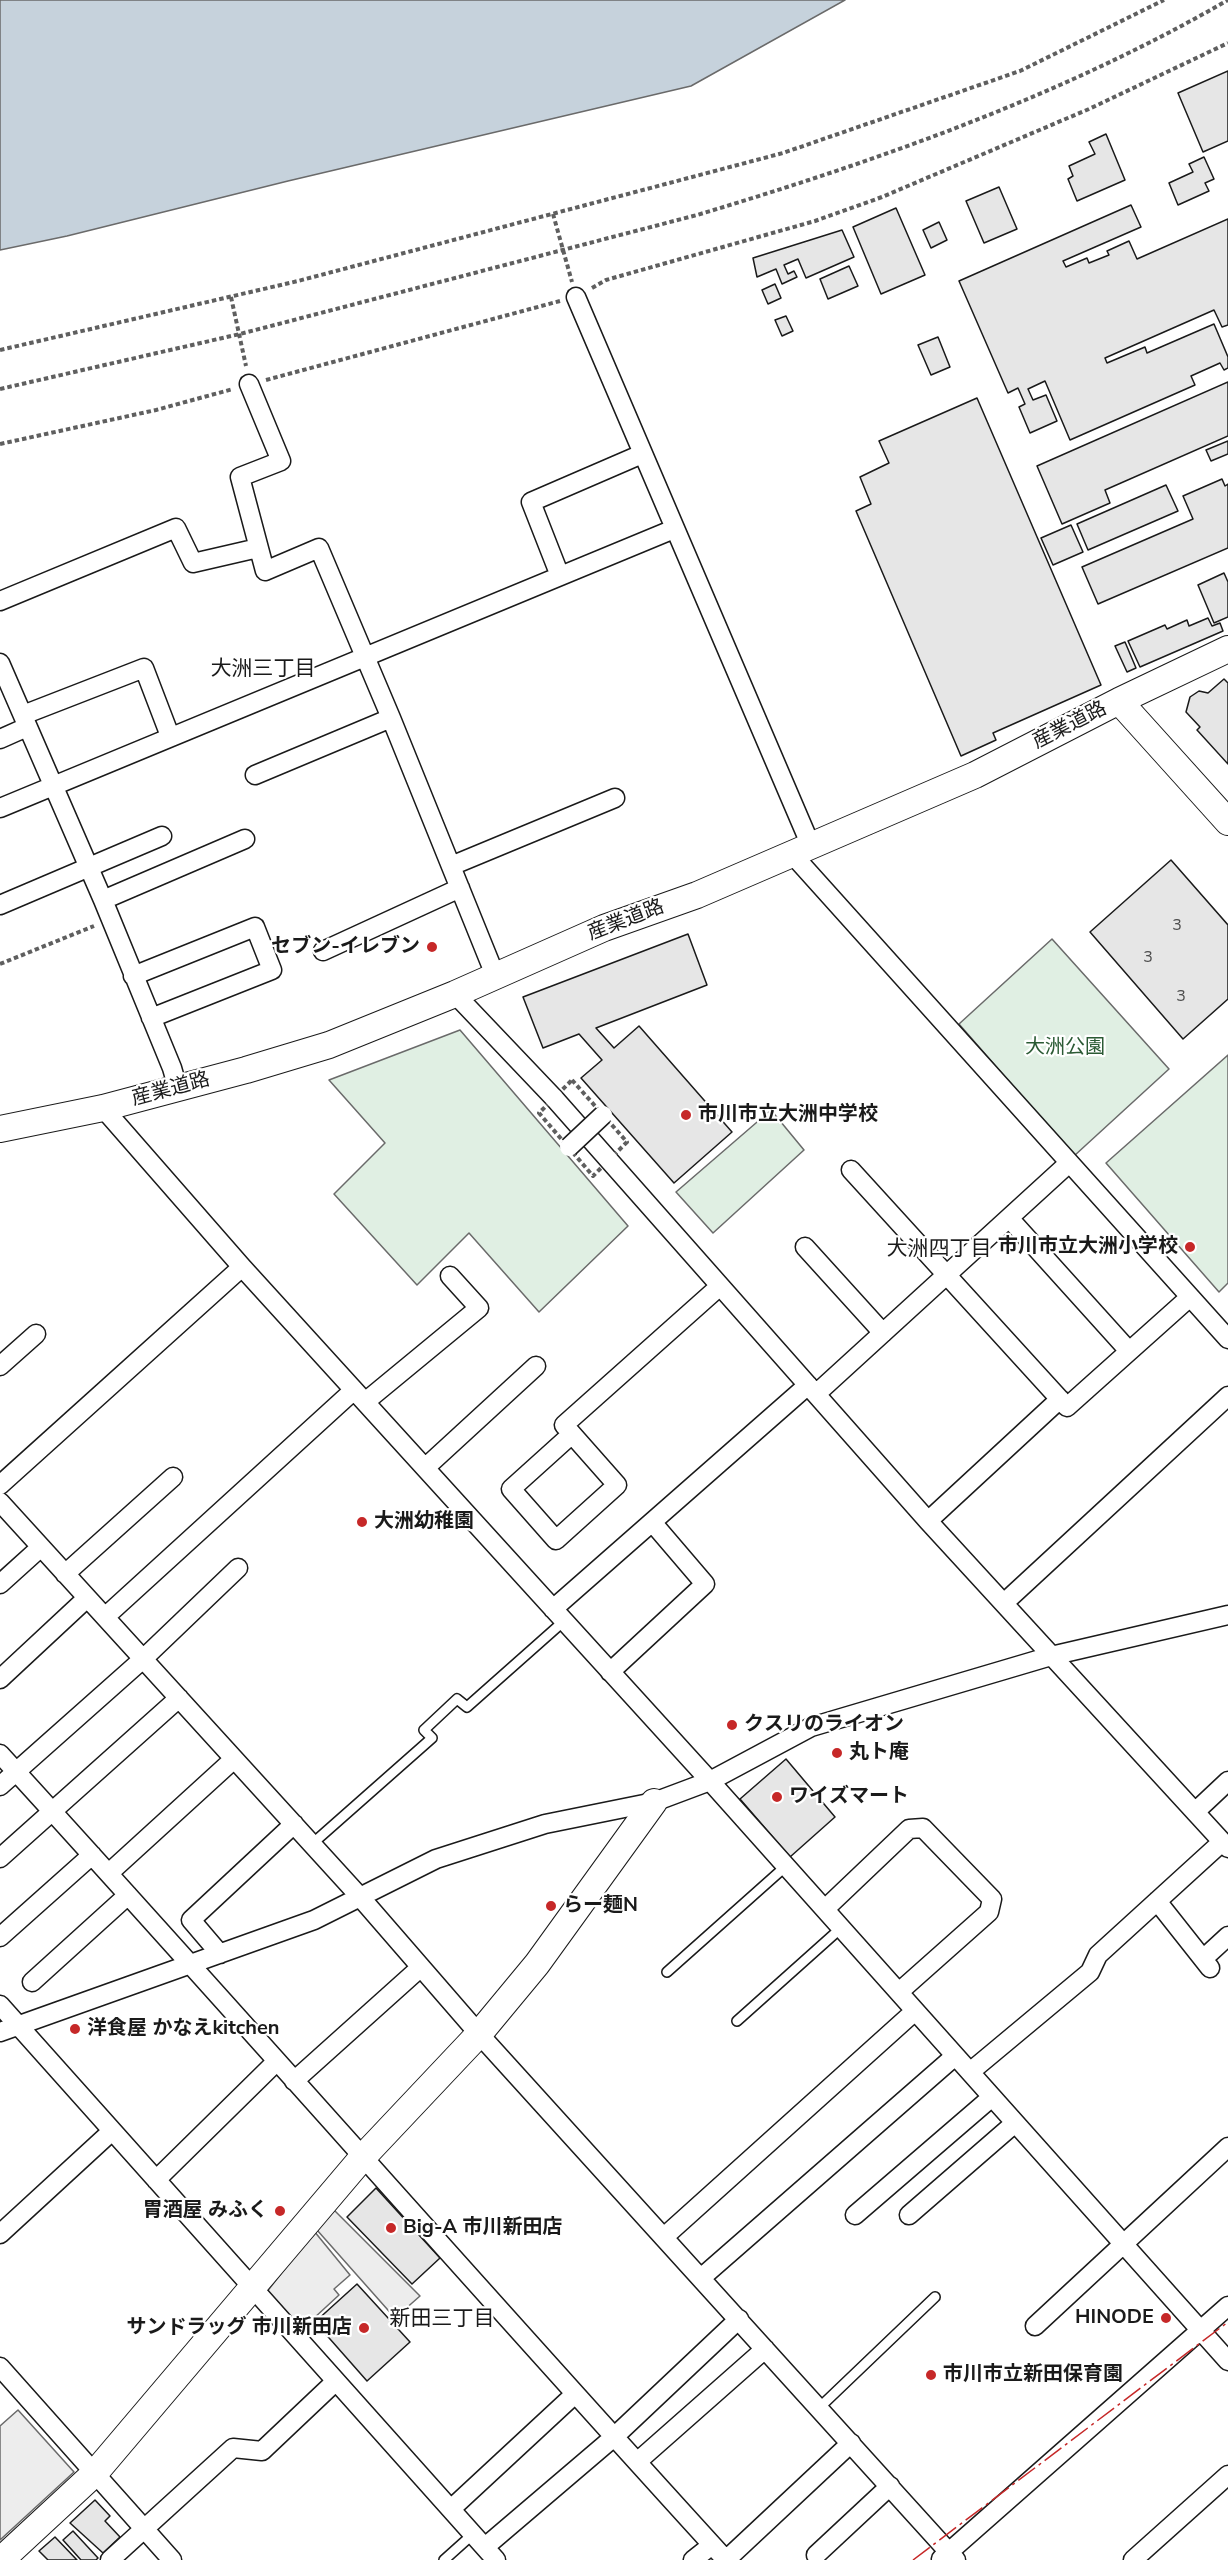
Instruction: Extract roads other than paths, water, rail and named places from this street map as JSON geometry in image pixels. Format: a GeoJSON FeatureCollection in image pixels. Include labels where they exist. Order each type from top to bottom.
{"type":"FeatureCollection","features":[{"type":"Feature","properties":{"kind":"main road","name":"産業道路"},"geometry":{"type":"LineString","coordinates":[[0,1130],[178,1089],[329,1045],[455,994],[604,928],[697,895],[975,775],[1119,700],[1228,649]]}},
{"type":"Feature","properties":{"kind":"main road"},"geometry":{"type":"LineString","coordinates":[[1119,700],[1228,822]]}},
{"type":"Feature","properties":{"kind":"main road"},"geometry":{"type":"LineString","coordinates":[[1,2560],[95,2473],[362,2158],[479,2034],[537,1964],[654,1802]]}},
{"type":"Feature","properties":{"kind":"street"},"geometry":{"type":"LineString","coordinates":[[576,297],[674,529],[802,851],[1069,1163],[1228,1339]]}},
{"type":"Feature","properties":{"kind":"street"},"geometry":{"type":"LineString","coordinates":[[249,384],[281,461],[240,477],[265,572],[319,548],[392,718],[495,975]]}},
{"type":"Feature","properties":{"kind":"street"},"geometry":{"type":"LineString","coordinates":[[560,576],[531,502],[642,454]]}},
{"type":"Feature","properties":{"kind":"street"},"geometry":{"type":"LineString","coordinates":[[0,601],[176,528],[193,563],[258,548]]}},
{"type":"Feature","properties":{"kind":"street"},"geometry":{"type":"LineString","coordinates":[[0,808],[674,529]]}},
{"type":"Feature","properties":{"kind":"street"},"geometry":{"type":"LineString","coordinates":[[0,664],[103,900],[172,1068],[178,1089]]}},
{"type":"Feature","properties":{"kind":"street"},"geometry":{"type":"LineString","coordinates":[[0,739],[25,721],[144,668],[170,736]]}},
{"type":"Feature","properties":{"kind":"street"},"geometry":{"type":"LineString","coordinates":[[255,775],[392,718]]}},
{"type":"Feature","properties":{"kind":"street"},"geometry":{"type":"LineString","coordinates":[[452,866],[615,798]]}},
{"type":"Feature","properties":{"kind":"street"},"geometry":{"type":"LineString","coordinates":[[0,905],[162,836]]}},
{"type":"Feature","properties":{"kind":"street"},"geometry":{"type":"LineString","coordinates":[[103,900],[244,839]]}},
{"type":"Feature","properties":{"kind":"street"},"geometry":{"type":"LineString","coordinates":[[323,951],[460,888]]}},
{"type":"Feature","properties":{"kind":"street"},"geometry":{"type":"LineString","coordinates":[[133,976],[255,927],[272,970],[151,1018]]}},
{"type":"Feature","properties":{"kind":"street"},"geometry":{"type":"LineString","coordinates":[[455,994],[554,1098],[928,1521],[1225,1845],[1157,1901],[1098,1955],[1090,1972],[970,2072]]}},
{"type":"Feature","properties":{"kind":"street"},"geometry":{"type":"LineString","coordinates":[[103,1108],[242,1267],[710,1781],[1228,2361]]}},
{"type":"Feature","properties":{"kind":"street"},"geometry":{"type":"LineString","coordinates":[[569,1147],[603,1115]]}},
{"type":"Feature","properties":{"kind":"street"},"geometry":{"type":"LineString","coordinates":[[559,1615],[652,1522],[883,1333],[1069,1163]]}},
{"type":"Feature","properties":{"kind":"street"},"geometry":{"type":"LineString","coordinates":[[851,1170],[1067,1407],[1190,1297]]}},
{"type":"Feature","properties":{"kind":"street"},"geometry":{"type":"LineString","coordinates":[[1009,1218],[1129,1351]]}},
{"type":"Feature","properties":{"kind":"street"},"geometry":{"type":"LineString","coordinates":[[805,1247],[883,1333]]}},
{"type":"Feature","properties":{"kind":"street"},"geometry":{"type":"LineString","coordinates":[[0,1485],[242,1267]]}},
{"type":"Feature","properties":{"kind":"street"},"geometry":{"type":"LineString","coordinates":[[105,1617],[360,1396],[479,1308],[450,1276]]}},
{"type":"Feature","properties":{"kind":"street"},"geometry":{"type":"LineString","coordinates":[[573,1434],[512,1489],[556,1540],[617,1485],[573,1434],[564,1425],[720,1286]]}},
{"type":"Feature","properties":{"kind":"street"},"geometry":{"type":"LineString","coordinates":[[0,1366],[36,1334]]}},
{"type":"Feature","properties":{"kind":"street"},"geometry":{"type":"LineString","coordinates":[[425,1468],[536,1366]]}},
{"type":"Feature","properties":{"kind":"street"},"geometry":{"type":"LineString","coordinates":[[1004,1603],[1228,1396]]}},
{"type":"Feature","properties":{"kind":"street"},"geometry":{"type":"LineString","coordinates":[[928,1521],[1060,1399]]}},
{"type":"Feature","properties":{"kind":"street"},"geometry":{"type":"LineString","coordinates":[[65,1574],[173,1477]]}},
{"type":"Feature","properties":{"kind":"street"},"geometry":{"type":"LineString","coordinates":[[0,1502],[361,1898],[479,2034],[890,2486],[948,2557],[1228,2306]]}},
{"type":"Feature","properties":{"kind":"street"},"geometry":{"type":"LineString","coordinates":[[610,1672],[705,1584],[652,1522]]}},
{"type":"Feature","properties":{"kind":"street"},"geometry":{"type":"LineString","coordinates":[[0,1584],[41,1547]]}},
{"type":"Feature","properties":{"kind":"street"},"geometry":{"type":"LineString","coordinates":[[0,1786],[143,1659],[238,1568]]}},
{"type":"Feature","properties":{"kind":"street"},"geometry":{"type":"LineString","coordinates":[[0,1679],[87,1598]]}},
{"type":"Feature","properties":{"kind":"street"},"geometry":{"type":"LineString","coordinates":[[0,2032],[314,1920],[436,1859],[545,1824],[654,1802],[710,1781],[811,1727],[1051,1656],[1228,1615]]}},
{"type":"Feature","properties":{"kind":"street"},"geometry":{"type":"LineString","coordinates":[[0,1858],[178,1698]]}},
{"type":"Feature","properties":{"kind":"street"},"geometry":{"type":"LineString","coordinates":[[0,1754],[192,1964],[362,2158],[726,2560],[851,2443]]}},
{"type":"Feature","properties":{"kind":"street"},"geometry":{"type":"LineString","coordinates":[[109,1873],[234,1759]]}},
{"type":"Feature","properties":{"kind":"street"},"geometry":{"type":"LineString","coordinates":[[1195,1812],[1228,1781]]}},
{"type":"Feature","properties":{"kind":"street"},"geometry":{"type":"LineString","coordinates":[[220,1954],[191,1920],[294,1824]]}},
{"type":"Feature","properties":{"kind":"street"},"geometry":{"type":"LineString","coordinates":[[825,1910],[909,1829],[923,1828],[992,1899],[989,1912],[899,1992]]}},
{"type":"Feature","properties":{"kind":"street"},"geometry":{"type":"LineString","coordinates":[[0,1938],[92,1854]]}},
{"type":"Feature","properties":{"kind":"street"},"geometry":{"type":"LineString","coordinates":[[32,1982],[128,1895]]}},
{"type":"Feature","properties":{"kind":"street"},"geometry":{"type":"LineString","coordinates":[[1157,1901],[1206,1964],[1228,1936]]}},
{"type":"Feature","properties":{"kind":"street"},"geometry":{"type":"LineString","coordinates":[[294,2081],[421,1967]]}},
{"type":"Feature","properties":{"kind":"street"},"geometry":{"type":"LineString","coordinates":[[0,2005],[485,2547],[614,2437],[739,2319]]}},
{"type":"Feature","properties":{"kind":"street"},"geometry":{"type":"LineString","coordinates":[[664,2237],[915,2011]]}},
{"type":"Feature","properties":{"kind":"street"},"geometry":{"type":"LineString","coordinates":[[701,2278],[955,2056]]}},
{"type":"Feature","properties":{"kind":"street"},"geometry":{"type":"LineString","coordinates":[[156,2180],[277,2061]]}},
{"type":"Feature","properties":{"kind":"street"},"geometry":{"type":"LineString","coordinates":[[855,2215],[992,2097]]}},
{"type":"Feature","properties":{"kind":"street"},"geometry":{"type":"LineString","coordinates":[[909,2215],[1015,2123]]}},
{"type":"Feature","properties":{"kind":"street"},"geometry":{"type":"LineString","coordinates":[[0,2234],[112,2131]]}},
{"type":"Feature","properties":{"kind":"street"},"geometry":{"type":"LineString","coordinates":[[1035,2326],[1228,2147]]}},
{"type":"Feature","properties":{"kind":"street"},"geometry":{"type":"LineString","coordinates":[[637,2462],[765,2349]]}},
{"type":"Feature","properties":{"kind":"street"},"geometry":{"type":"LineString","coordinates":[[0,2367],[172,2560]]}},
{"type":"Feature","properties":{"kind":"street"},"geometry":{"type":"LineString","coordinates":[[110,2560],[233,2448],[262,2451],[336,2381]]}},
{"type":"Feature","properties":{"kind":"street"},"geometry":{"type":"LineString","coordinates":[[451,2509],[575,2394]]}},
{"type":"Feature","properties":{"kind":"street"},"geometry":{"type":"LineString","coordinates":[[1133,2560],[1228,2475]]}},
{"type":"Feature","properties":{"kind":"street"},"geometry":{"type":"LineString","coordinates":[[816,2555],[890,2486]]}},
{"type":"Feature","properties":{"kind":"street"},"geometry":{"type":"LineString","coordinates":[[693,2560],[712,2545]]}},
{"type":"Feature","properties":{"kind":"lane"},"geometry":{"type":"LineString","coordinates":[[312,1844],[432,1738],[424,1730],[457,1699],[467,1707],[559,1615]]}},
{"type":"Feature","properties":{"kind":"lane"},"geometry":{"type":"LineString","coordinates":[[667,1972],[786,1866]]}},
{"type":"Feature","properties":{"kind":"lane"},"geometry":{"type":"LineString","coordinates":[[737,2021],[841,1928]]}},
{"type":"Feature","properties":{"kind":"lane"},"geometry":{"type":"LineString","coordinates":[[819,2408],[935,2296]]}},
{"type":"Feature","properties":{"kind":"lane"},"geometry":{"type":"LineString","coordinates":[[444,2560],[485,2547]]}},
{"type":"Feature","properties":{"kind":"place","name":"セブン-イレブン"},"geometry":{"type":"Point","coordinates":[432,947]}},
{"type":"Feature","properties":{"kind":"place","name":"市川市立大洲中学校"},"geometry":{"type":"Point","coordinates":[686,1115]}},
{"type":"Feature","properties":{"kind":"place","name":"市川市立大洲小学校"},"geometry":{"type":"Point","coordinates":[1190,1247]}},
{"type":"Feature","properties":{"kind":"place","name":"大洲幼稚園"},"geometry":{"type":"Point","coordinates":[362,1522]}},
{"type":"Feature","properties":{"kind":"place","name":"クスリのライオン"},"geometry":{"type":"Point","coordinates":[732,1725]}},
{"type":"Feature","properties":{"kind":"place","name":"丸ト庵"},"geometry":{"type":"Point","coordinates":[837,1753]}},
{"type":"Feature","properties":{"kind":"place","name":"ワイズマート"},"geometry":{"type":"Point","coordinates":[777,1797]}},
{"type":"Feature","properties":{"kind":"place","name":"らー麺N"},"geometry":{"type":"Point","coordinates":[551,1906]}},
{"type":"Feature","properties":{"kind":"place","name":"洋食屋 かなえkitchen"},"geometry":{"type":"Point","coordinates":[75,2029]}},
{"type":"Feature","properties":{"kind":"place","name":"胃酒屋 みふく"},"geometry":{"type":"Point","coordinates":[280,2211]}},
{"type":"Feature","properties":{"kind":"place","name":"Big-A 市川新田店"},"geometry":{"type":"Point","coordinates":[391,2228]}},
{"type":"Feature","properties":{"kind":"place","name":"HINODE"},"geometry":{"type":"Point","coordinates":[1166,2318]}},
{"type":"Feature","properties":{"kind":"place","name":"サンドラッグ 市川新田店"},"geometry":{"type":"Point","coordinates":[364,2328]}},
{"type":"Feature","properties":{"kind":"place","name":"市川市立新田保育園"},"geometry":{"type":"Point","coordinates":[931,2375]}},
{"type":"Feature","properties":{"kind":"district","name":"大洲三丁目"},"geometry":{"type":"Point","coordinates":[263,670]}},
{"type":"Feature","properties":{"kind":"district","name":"大洲四丁目"},"geometry":{"type":"Point","coordinates":[939,1250]}},
{"type":"Feature","properties":{"kind":"district","name":"新田三丁目"},"geometry":{"type":"Point","coordinates":[442,2320]}},
{"type":"Feature","properties":{"kind":"park label","name":"大洲公園"},"geometry":{"type":"Point","coordinates":[1065,1048]}}]}
